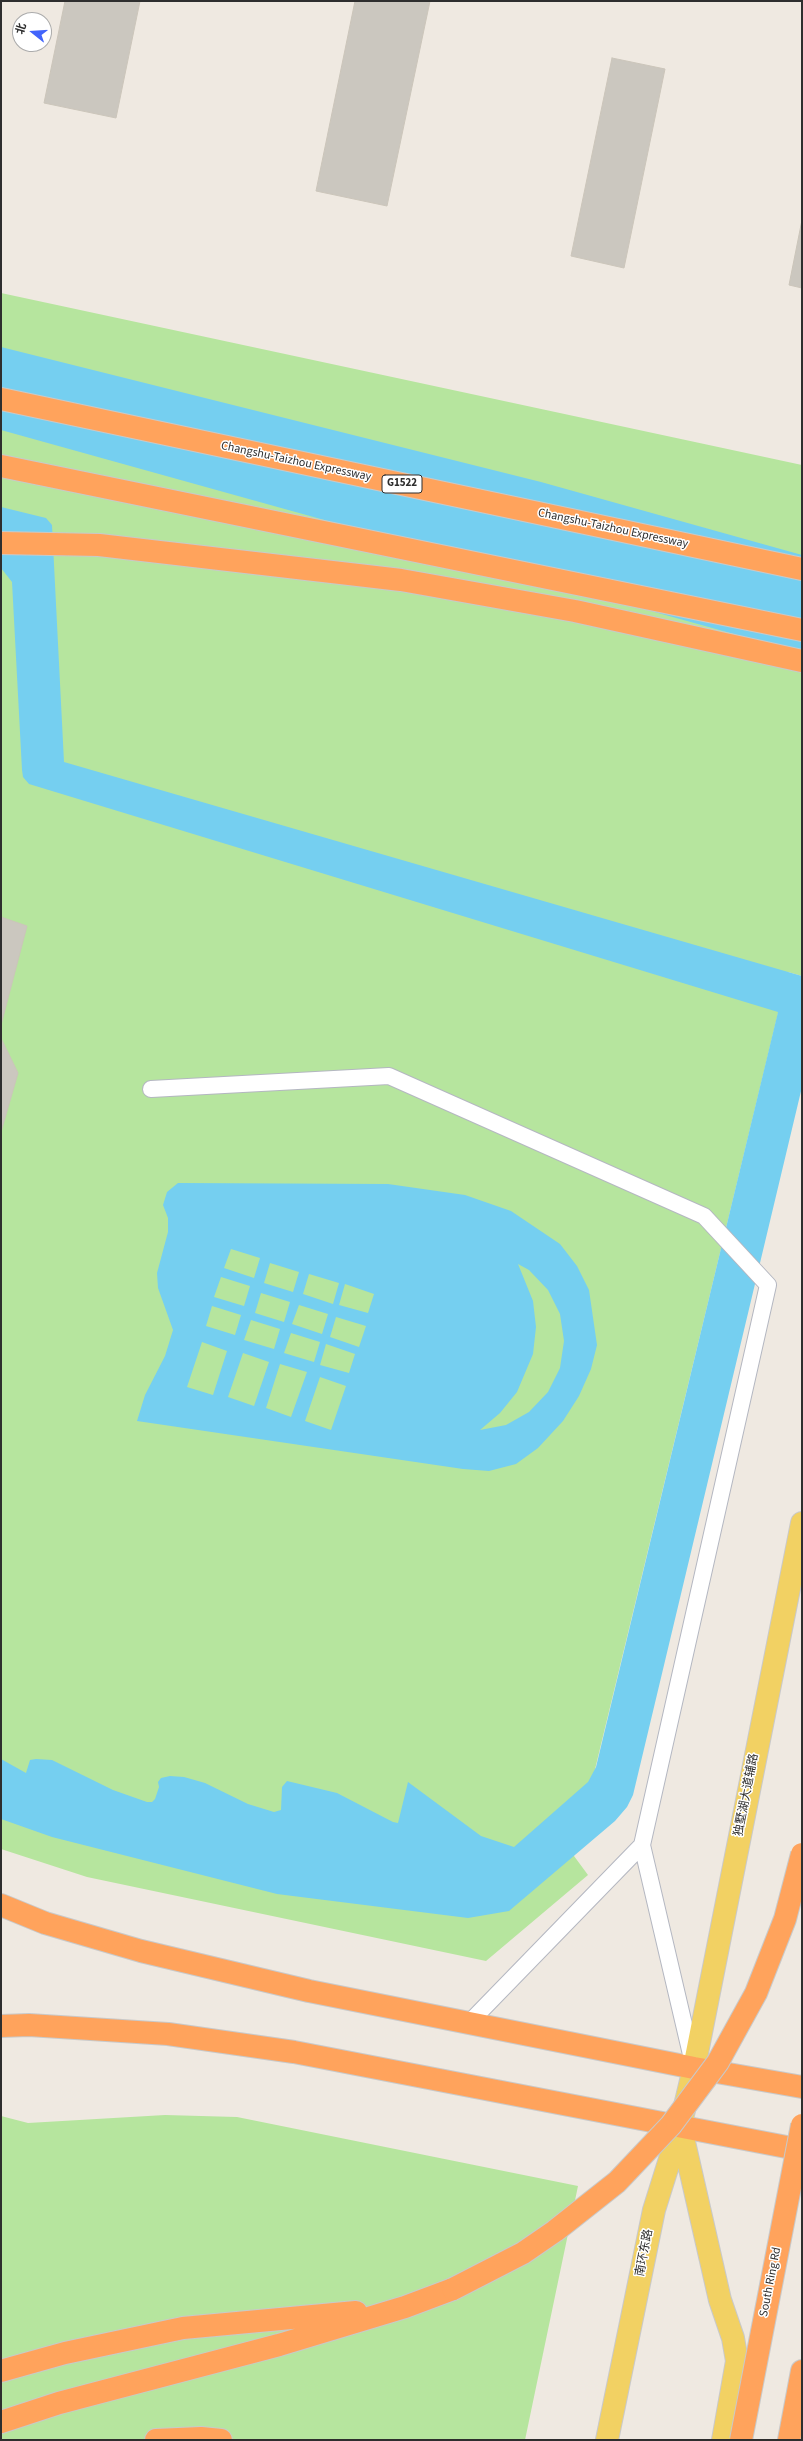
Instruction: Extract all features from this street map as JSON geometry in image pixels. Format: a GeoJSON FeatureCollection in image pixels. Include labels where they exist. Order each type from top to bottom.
{"type":"FeatureCollection","features":[{"type":"Feature","properties":{"kind":"highway","name":"Changshu-Taizhou Expressway"},"geometry":{"type":"LineString","coordinates":[[1,399],[802,569]]}},
{"type":"Feature","properties":{"kind":"highway"},"geometry":{"type":"LineString","coordinates":[[1,466],[802,630]]}},
{"type":"Feature","properties":{"kind":"highway"},"geometry":{"type":"LineString","coordinates":[[1,543],[99,545],[401,580],[575,611],[802,661]]}},
{"type":"Feature","properties":{"kind":"highway"},"geometry":{"type":"LineString","coordinates":[[1,2422],[59,2403],[279,2345],[405,2307],[488,2272],[555,2231],[617,2182],[671,2125],[718,2062],[756,1993],[785,1919],[802,1854]]}},
{"type":"Feature","properties":{"kind":"highway"},"geometry":{"type":"LineString","coordinates":[[1,1905],[45,1923],[141,1951],[308,1991],[694,2068],[802,2087]]}},
{"type":"Feature","properties":{"kind":"highway"},"geometry":{"type":"LineString","coordinates":[[1,2026],[29,2026],[168,2034],[294,2052],[802,2150]]}},
{"type":"Feature","properties":{"kind":"highway","name":"South Ring Rd"},"geometry":{"type":"LineString","coordinates":[[741,2440],[802,2125]]}},
{"type":"Feature","properties":{"kind":"highway"},"geometry":{"type":"LineString","coordinates":[[1,2371],[65,2353],[183,2328],[405,2307]]}},
{"type":"Feature","properties":{"kind":"highway"},"geometry":{"type":"LineString","coordinates":[[789,2440],[802,2371]]}},
{"type":"Feature","properties":{"kind":"highway"},"geometry":{"type":"LineString","coordinates":[[156,2440],[221,2440]]}},
{"type":"Feature","properties":{"kind":"main road","name":"独墅湖大道辅路"},"geometry":{"type":"LineString","coordinates":[[694,2068],[802,1523]]}},
{"type":"Feature","properties":{"kind":"main road","name":"南环东路"},"geometry":{"type":"LineString","coordinates":[[607,2440],[654,2210],[680,2127],[694,2068]]}},
{"type":"Feature","properties":{"kind":"main road"},"geometry":{"type":"LineString","coordinates":[[680,2127],[720,2300],[733,2338],[737,2361],[723,2440]]}},
{"type":"Feature","properties":{"kind":"lane"},"geometry":{"type":"LineString","coordinates":[[151,1089],[389,1076],[704,1216],[768,1285],[642,1845],[694,2068]]}},
{"type":"Feature","properties":{"kind":"lane"},"geometry":{"type":"LineString","coordinates":[[469,2023],[642,1845]]}},
{"type":"Feature","properties":{"kind":"green space"},"geometry":{"type":"Polygon","coordinates":[[[1,293],[802,465],[802,976],[788,972],[574,1856],[588,1875],[486,1961],[87,1877],[1,1849],[1,293]]]}},
{"type":"Feature","properties":{"kind":"green space"},"geometry":{"type":"Polygon","coordinates":[[[165,2115],[237,2117],[578,2186],[525,2440],[1,2440],[1,2116],[28,2123],[165,2115]]]}},
{"type":"Feature","properties":{"kind":"water"},"geometry":{"type":"Polygon","coordinates":[[[1,347],[541,482],[802,555],[802,653],[1,430],[1,347]]]}},
{"type":"Feature","properties":{"kind":"water"},"geometry":{"type":"Polygon","coordinates":[[[1,507],[46,518],[52,525],[64,762],[802,976],[802,1087],[633,1795],[627,1807],[615,1821],[509,1911],[468,1918],[277,1894],[52,1837],[1,1819],[1,1759],[26,1773],[30,1760],[52,1760],[113,1790],[147,1802],[152,1802],[155,1799],[159,1787],[158,1782],[161,1778],[170,1776],[184,1777],[205,1783],[248,1804],[274,1812],[281,1810],[282,1787],[287,1781],[337,1793],[393,1822],[398,1823],[408,1782],[481,1836],[514,1847],[588,1782],[596,1767],[778,1012],[29,784],[23,777],[22,770],[12,582],[1,568],[1,507]]]}},
{"type":"Feature","properties":{"kind":"water"},"geometry":{"type":"Polygon","coordinates":[[[178,1183],[388,1184],[465,1195],[511,1211],[560,1244],[577,1266],[589,1290],[597,1345],[591,1369],[579,1396],[563,1421],[538,1448],[516,1464],[489,1471],[463,1469],[137,1421],[145,1395],[165,1356],[173,1330],[158,1288],[157,1273],[168,1232],[168,1218],[163,1205],[167,1192],[178,1183]],[[231,1249],[224,1268],[254,1278],[260,1258],[231,1249]],[[270,1263],[264,1283],[293,1292],[299,1272],[270,1263]],[[518,1264],[533,1301],[536,1327],[533,1354],[517,1392],[500,1413],[480,1430],[506,1425],[529,1412],[548,1392],[560,1368],[564,1341],[560,1314],[548,1290],[529,1270],[518,1264]],[[309,1274],[303,1294],[333,1304],[339,1283],[309,1274]],[[221,1277],[214,1297],[244,1306],[250,1286],[221,1277]],[[345,1284],[339,1305],[368,1313],[374,1294],[345,1284]],[[261,1293],[255,1313],[284,1322],[290,1302],[261,1293]],[[299,1305],[292,1324],[322,1334],[328,1314],[299,1305]],[[212,1306],[206,1326],[235,1335],[241,1315],[212,1306]],[[336,1317],[330,1337],[359,1347],[366,1326],[336,1317]],[[251,1320],[244,1340],[274,1349],[280,1329],[251,1320]],[[291,1333],[284,1353],[314,1362],[320,1342],[291,1333]],[[202,1342],[187,1387],[213,1395],[227,1351],[202,1342]],[[326,1344],[320,1365],[349,1373],[355,1354],[326,1344]],[[243,1353],[228,1397],[254,1406],[269,1362],[243,1353]],[[280,1364],[266,1408],[291,1417],[307,1372],[280,1364]],[[320,1377],[305,1421],[331,1430],[346,1386],[320,1377]]]}},
{"type":"Feature","properties":{"kind":"building"},"geometry":{"type":"Polygon","coordinates":[[[65,1],[140,1],[116,118],[44,103],[65,1]]]}},
{"type":"Feature","properties":{"kind":"building"},"geometry":{"type":"Polygon","coordinates":[[[355,1],[430,1],[387,206],[316,191],[355,1]]]}},
{"type":"Feature","properties":{"kind":"building"},"geometry":{"type":"Polygon","coordinates":[[[612,58],[665,69],[624,268],[571,256],[612,58]]]}},
{"type":"Feature","properties":{"kind":"building"},"geometry":{"type":"Polygon","coordinates":[[[802,220],[802,288],[789,285],[802,220]]]}},
{"type":"Feature","properties":{"kind":"building"},"geometry":{"type":"Polygon","coordinates":[[[1,917],[27,926],[1,1025],[1,917]]]}},
{"type":"Feature","properties":{"kind":"building"},"geometry":{"type":"Polygon","coordinates":[[[1,1038],[18,1073],[1,1132],[1,1038]]]}}]}
